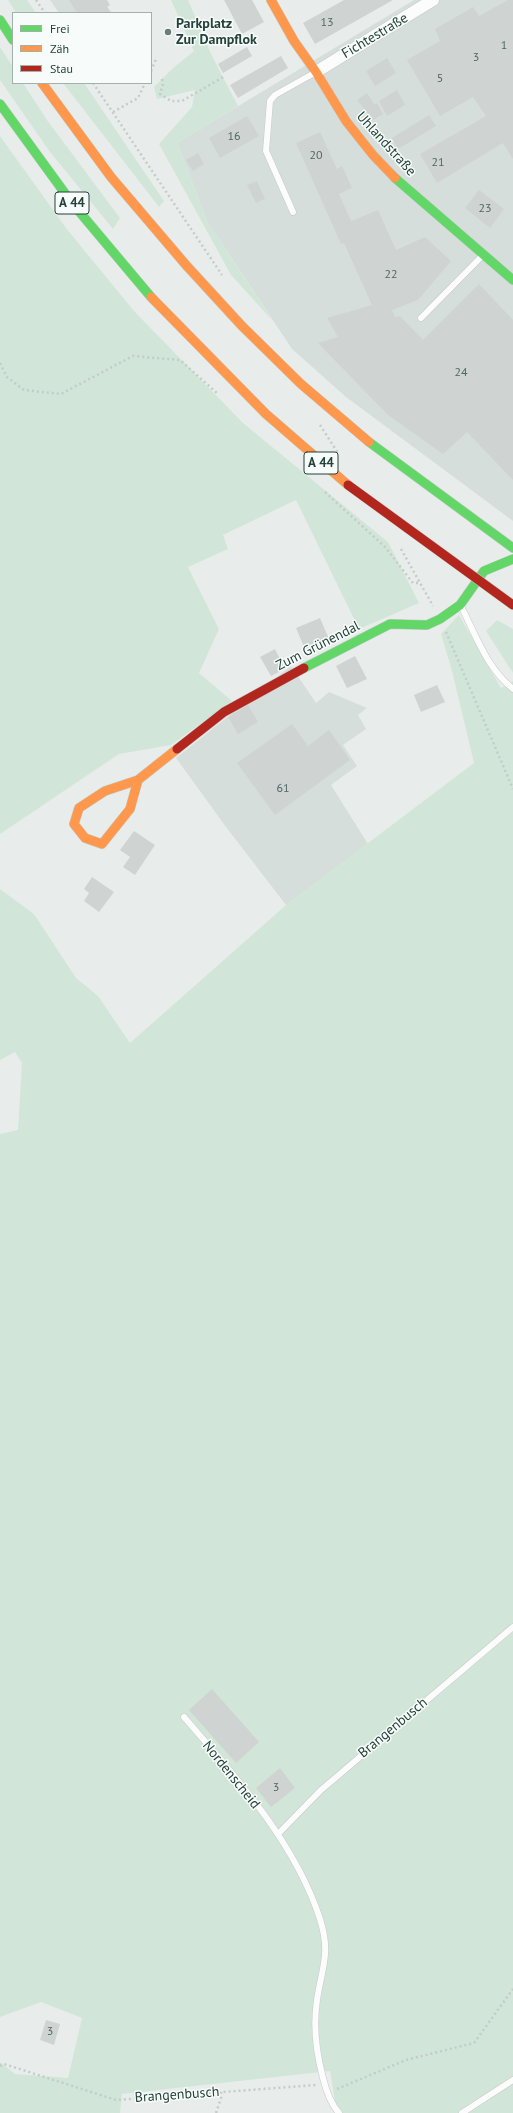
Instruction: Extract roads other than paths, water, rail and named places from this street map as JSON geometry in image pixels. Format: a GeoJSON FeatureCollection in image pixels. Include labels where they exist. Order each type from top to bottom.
{"type":"FeatureCollection","features":[{"type":"Feature","properties":{"kind":"main road","name":"Uhlandstraße"},"geometry":{"type":"LineString","coordinates":[[271,0],[294,41],[316,72],[346,121],[373,155],[399,182],[513,280]]}},
{"type":"Feature","properties":{"kind":"main road"},"geometry":{"type":"LineString","coordinates":[[0,20],[12,38]]}},
{"type":"Feature","properties":{"kind":"main road"},"geometry":{"type":"LineString","coordinates":[[43,84],[72,126],[140,215],[242,326],[302,384],[369,442],[444,499],[513,548]]}},
{"type":"Feature","properties":{"kind":"main road","name":"A 44"},"geometry":{"type":"LineString","coordinates":[[0,104],[30,148],[69,199],[150,297],[271,420],[339,478],[417,538],[513,605]]}},
{"type":"Feature","properties":{"kind":"main road","name":"Zum Grünendal"},"geometry":{"type":"LineString","coordinates":[[138,780],[130,809],[102,844],[85,838],[74,824],[79,808],[104,791],[138,780],[224,712],[292,674],[390,624],[427,625],[440,619],[460,605],[484,571],[513,559]]}},
{"type":"Feature","properties":{"kind":"street","name":"Fichtestraße"},"geometry":{"type":"LineString","coordinates":[[316,72],[433,0]]}},
{"type":"Feature","properties":{"kind":"lane"},"geometry":{"type":"LineString","coordinates":[[293,212],[266,151],[270,101],[275,95],[316,72]]}},
{"type":"Feature","properties":{"kind":"lane"},"geometry":{"type":"LineString","coordinates":[[420,318],[484,255]]}},
{"type":"Feature","properties":{"kind":"lane"},"geometry":{"type":"LineString","coordinates":[[460,605],[488,662],[513,689]]}},
{"type":"Feature","properties":{"kind":"lane","name":"Brangenbusch"},"geometry":{"type":"LineString","coordinates":[[278,1834],[327,1785],[513,1627]]}},
{"type":"Feature","properties":{"kind":"lane","name":"Nordenscheid"},"geometry":{"type":"LineString","coordinates":[[184,1717],[236,1778],[278,1834],[302,1879],[317,1912],[326,1946],[324,1972],[317,2000],[315,2030],[324,2085],[333,2107],[339,2113]]}},
{"type":"Feature","properties":{"kind":"lane"},"geometry":{"type":"LineString","coordinates":[[462,2113],[513,2080]]}},
{"type":"Feature","properties":{"kind":"place","name":"Parkplatz Zur Dampflok"},"geometry":{"type":"Point","coordinates":[168,32]}}]}
